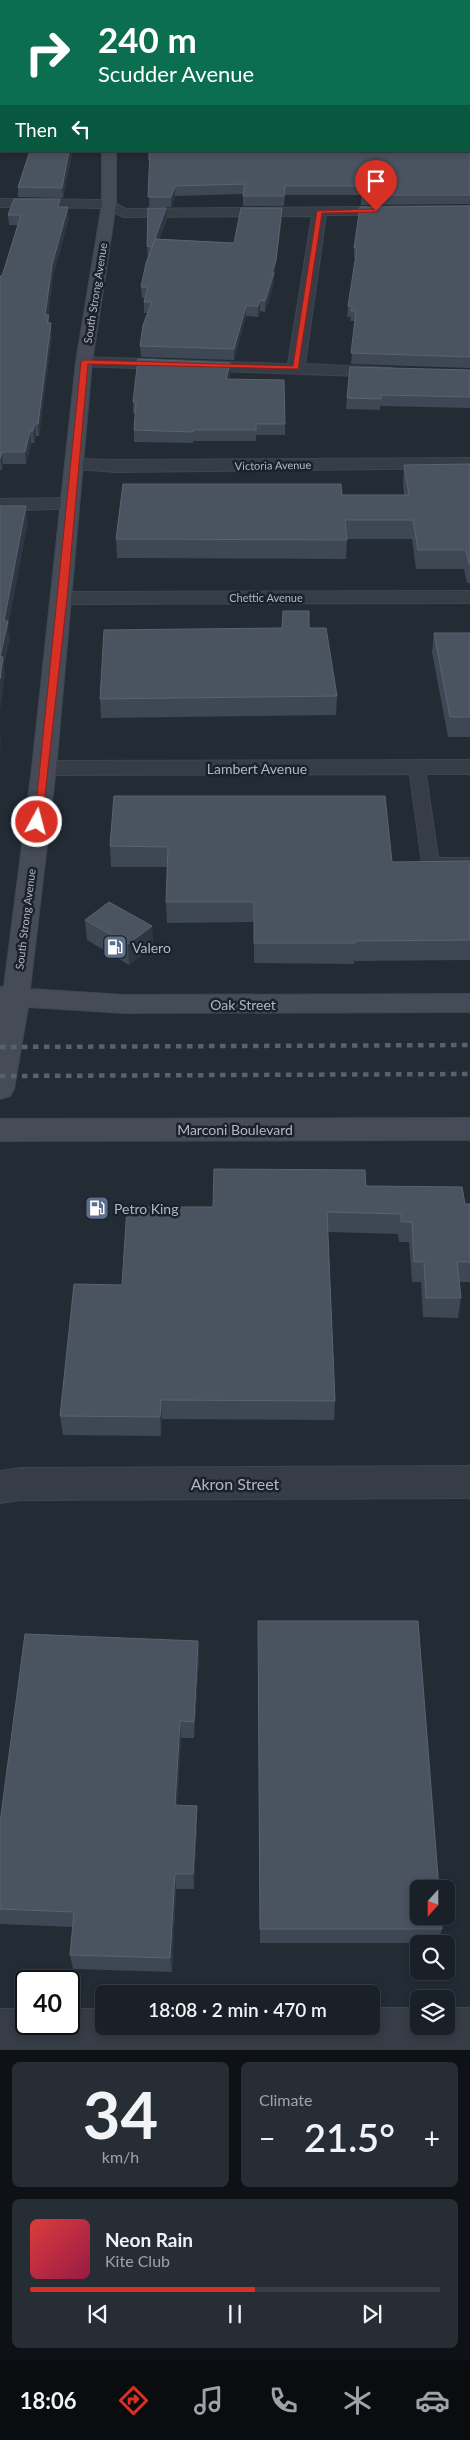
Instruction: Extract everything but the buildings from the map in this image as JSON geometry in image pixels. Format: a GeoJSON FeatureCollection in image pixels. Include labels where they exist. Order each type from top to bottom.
{"type":"FeatureCollection","features":[{"type":"Feature","properties":{"kind":"street","name":"South Strong Avenue"},"geometry":{"type":"LineString","coordinates":[[0,1088],[6,1060],[8,996],[44,768],[70,504],[76,464],[84,362],[109,204],[109,152]]}},
{"type":"Feature","properties":{"kind":"street"},"geometry":{"type":"LineString","coordinates":[[0,203],[109,204],[123,212],[470,210]]}},
{"type":"Feature","properties":{"kind":"street"},"geometry":{"type":"LineString","coordinates":[[296,368],[320,211]]}},
{"type":"Feature","properties":{"kind":"street"},"geometry":{"type":"LineString","coordinates":[[84,362],[402,372]]}},
{"type":"Feature","properties":{"kind":"street","name":"Victoria Avenue"},"geometry":{"type":"LineString","coordinates":[[76,464],[116,466],[470,463]]}},
{"type":"Feature","properties":{"kind":"street"},"geometry":{"type":"LineString","coordinates":[[0,504],[70,504]]}},
{"type":"Feature","properties":{"kind":"street","name":"Chettic Avenue"},"geometry":{"type":"LineString","coordinates":[[62,598],[470,597]]}},
{"type":"Feature","properties":{"kind":"street","name":"Lambert Avenue"},"geometry":{"type":"LineString","coordinates":[[44,768],[470,768]]}},
{"type":"Feature","properties":{"kind":"street","name":"Oak Street"},"geometry":{"type":"LineString","coordinates":[[8,996],[125,1004],[470,1003]]}},
{"type":"Feature","properties":{"kind":"street","name":"Marconi Boulevard"},"geometry":{"type":"LineString","coordinates":[[0,1130],[470,1129]]}},
{"type":"Feature","properties":{"kind":"street","name":"Akron Street"},"geometry":{"type":"LineString","coordinates":[[0,1487],[21,1484],[470,1482]]}},
{"type":"Feature","properties":{"kind":"street"},"geometry":{"type":"LineString","coordinates":[[0,2031],[470,2030]]}},
{"type":"Feature","properties":{"kind":"lane"},"geometry":{"type":"LineString","coordinates":[[417,768],[430,863],[470,863]]}},
{"type":"Feature","properties":{"kind":"railway"},"geometry":{"type":"LineString","coordinates":[[0,1047],[470,1045]]}},
{"type":"Feature","properties":{"kind":"railway"},"geometry":{"type":"LineString","coordinates":[[0,1076],[470,1074]]}},
{"type":"Feature","properties":{"kind":"place","name":"Valero"},"geometry":{"type":"Point","coordinates":[115,947]}},
{"type":"Feature","properties":{"kind":"place","name":"Petro King"},"geometry":{"type":"Point","coordinates":[97,1208]}},
{"type":"Feature","properties":{"kind":"route"},"geometry":{"type":"LineString","coordinates":[[37,822],[62,598],[70,504],[76,464],[84,362],[296,368],[320,211],[376,211]]}}]}
